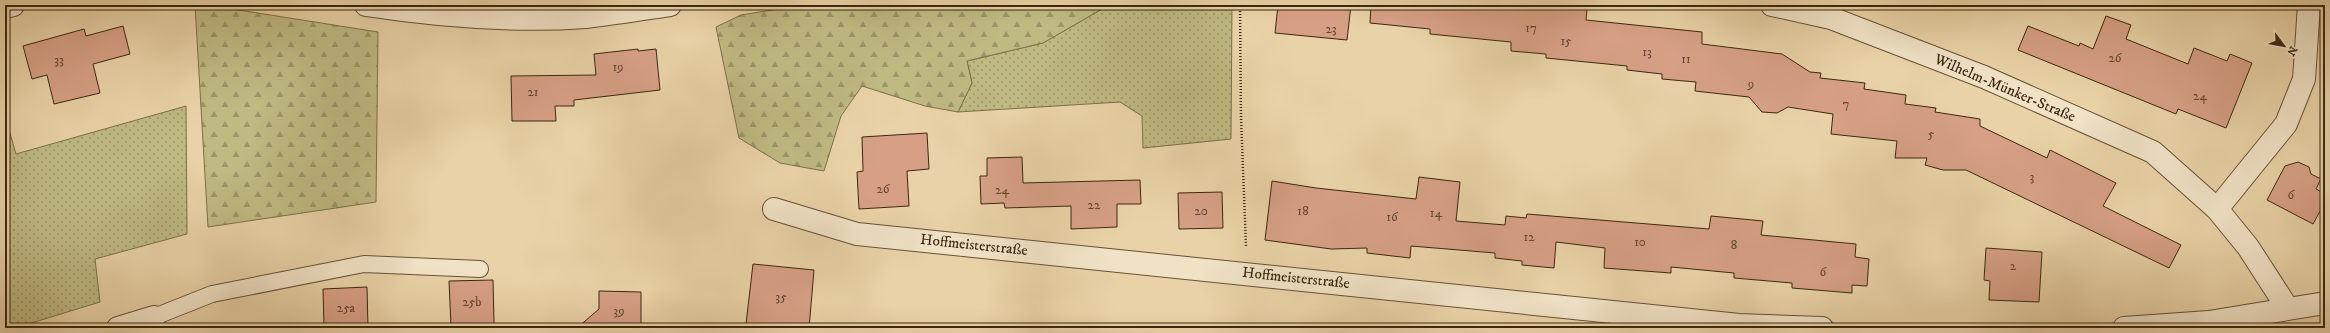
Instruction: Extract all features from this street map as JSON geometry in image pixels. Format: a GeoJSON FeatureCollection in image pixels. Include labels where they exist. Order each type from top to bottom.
{"type":"FeatureCollection","features":[{"type":"Feature","properties":{"kind":"street"},"geometry":{"type":"LineString","coordinates":[[5,7],[13,5]]}},
{"type":"Feature","properties":{"kind":"street"},"geometry":{"type":"LineString","coordinates":[[366,5],[477,17],[513,19],[586,16],[670,5]]}},
{"type":"Feature","properties":{"kind":"street","name":"Wilhelm-Münker-Straße"},"geometry":{"type":"LineString","coordinates":[[1772,5],[1831,18],[1948,63],[2154,152],[2218,209],[2248,247],[2288,309]]}},
{"type":"Feature","properties":{"kind":"street"},"geometry":{"type":"LineString","coordinates":[[2218,209],[2286,124],[2304,79],[2309,5]]}},
{"type":"Feature","properties":{"kind":"street","name":"Hoffmeisterstraße"},"geometry":{"type":"LineString","coordinates":[[774,209],[857,234],[1247,273],[1739,325],[1822,328]]}},
{"type":"Feature","properties":{"kind":"street"},"geometry":{"type":"LineString","coordinates":[[2124,328],[2209,322],[2325,303]]}},
{"type":"Feature","properties":{"kind":"street"},"geometry":{"type":"LineString","coordinates":[[118,328],[154,317]]}},
{"type":"Feature","properties":{"kind":"lane"},"geometry":{"type":"LineString","coordinates":[[154,317],[212,294],[364,264],[480,269]]}},
{"type":"Feature","properties":{"kind":"path"},"geometry":{"type":"LineString","coordinates":[[1240,5],[1241,117],[1247,273]]}},
{"type":"Feature","properties":{"kind":"green space"},"geometry":{"type":"Polygon","coordinates":[[[195,5],[207,5],[378,32],[376,202],[208,227],[195,5]]]}},
{"type":"Feature","properties":{"kind":"green space"},"geometry":{"type":"Polygon","coordinates":[[[803,5],[1109,5],[1043,43],[967,61],[972,83],[958,112],[925,106],[862,86],[841,116],[824,171],[780,163],[739,138],[716,27],[741,15],[803,5]]]}},
{"type":"Feature","properties":{"kind":"green space"},"geometry":{"type":"Polygon","coordinates":[[[1109,5],[1232,5],[1231,139],[1143,148],[1142,116],[1120,102],[958,112],[972,83],[967,61],[1043,43],[1109,5]]]}},
{"type":"Feature","properties":{"kind":"green space"},"geometry":{"type":"Polygon","coordinates":[[[186,106],[187,234],[95,259],[100,302],[15,328],[5,328],[5,116],[16,154],[186,106]]]}},
{"type":"Feature","properties":{"kind":"building"},"geometry":{"type":"Polygon","coordinates":[[[1278,5],[1351,5],[1347,40],[1275,33],[1278,5]]]}},
{"type":"Feature","properties":{"kind":"building"},"geometry":{"type":"Polygon","coordinates":[[[1371,5],[1540,5],[1587,9],[1586,20],[1702,32],[1702,44],[1782,54],[1810,72],[1821,73],[1820,78],[1865,83],[1864,89],[1906,95],[1905,104],[1936,108],[1935,112],[1980,119],[1980,126],[2047,158],[2050,150],[2116,183],[2103,206],[2181,245],[2169,268],[1966,170],[1943,170],[1925,165],[1927,158],[1895,158],[1897,141],[1831,134],[1833,114],[1788,107],[1777,113],[1762,112],[1749,97],[1695,91],[1696,82],[1662,79],[1662,74],[1627,70],[1627,66],[1546,58],[1546,54],[1511,51],[1511,42],[1430,34],[1430,29],[1370,23],[1371,5]]]}},
{"type":"Feature","properties":{"kind":"building"},"geometry":{"type":"Polygon","coordinates":[[[2106,16],[2131,25],[2126,39],[2188,64],[2194,48],[2227,61],[2230,54],[2252,63],[2226,128],[2178,109],[2176,114],[2018,50],[2028,26],[2079,46],[2080,43],[2093,49],[2106,16]]]}},
{"type":"Feature","properties":{"kind":"building"},"geometry":{"type":"Polygon","coordinates":[[[123,26],[130,54],[93,64],[100,93],[54,104],[47,75],[32,79],[23,46],[84,29],[86,36],[123,26]]]}},
{"type":"Feature","properties":{"kind":"building"},"geometry":{"type":"Polygon","coordinates":[[[638,49],[638,51],[656,49],[660,90],[574,100],[574,106],[555,106],[556,121],[512,121],[511,76],[596,75],[594,54],[638,49]]]}},
{"type":"Feature","properties":{"kind":"building"},"geometry":{"type":"Polygon","coordinates":[[[927,133],[929,169],[907,171],[909,206],[859,209],[857,172],[863,171],[862,137],[927,133]]]}},
{"type":"Feature","properties":{"kind":"building"},"geometry":{"type":"Polygon","coordinates":[[[1022,157],[1023,183],[1140,180],[1141,204],[1117,204],[1117,227],[1071,229],[1071,206],[1005,208],[1004,203],[981,204],[980,176],[987,176],[987,158],[1022,157]]]}},
{"type":"Feature","properties":{"kind":"building"},"geometry":{"type":"Polygon","coordinates":[[[2298,162],[2309,167],[2311,174],[2321,179],[2316,189],[2325,194],[2325,202],[2313,224],[2267,200],[2285,166],[2298,162]]]}},
{"type":"Feature","properties":{"kind":"building"},"geometry":{"type":"Polygon","coordinates":[[[1419,177],[1460,182],[1456,221],[1505,225],[1506,216],[1526,218],[1527,214],[1709,229],[1711,216],[1763,221],[1761,235],[1856,244],[1855,257],[1869,259],[1867,286],[1852,285],[1852,293],[1792,288],[1792,283],[1734,278],[1734,273],[1671,267],[1671,273],[1604,268],[1605,248],[1556,242],[1554,268],[1522,265],[1522,261],[1495,258],[1495,253],[1411,246],[1410,258],[1367,253],[1367,248],[1331,249],[1265,240],[1272,181],[1316,188],[1416,199],[1419,177]]]}},
{"type":"Feature","properties":{"kind":"building"},"geometry":{"type":"Polygon","coordinates":[[[1222,192],[1223,228],[1179,229],[1178,193],[1222,192]]]}},
{"type":"Feature","properties":{"kind":"building"},"geometry":{"type":"Polygon","coordinates":[[[1986,248],[2042,252],[2039,302],[1989,300],[1990,281],[1984,280],[1986,248]]]}},
{"type":"Feature","properties":{"kind":"building"},"geometry":{"type":"Polygon","coordinates":[[[753,264],[814,270],[809,328],[746,324],[753,264]]]}},
{"type":"Feature","properties":{"kind":"building"},"geometry":{"type":"Polygon","coordinates":[[[493,280],[494,324],[451,326],[449,281],[493,280]]]}},
{"type":"Feature","properties":{"kind":"building"},"geometry":{"type":"Polygon","coordinates":[[[367,287],[368,328],[324,328],[323,289],[367,287]]]}},
{"type":"Feature","properties":{"kind":"building"},"geometry":{"type":"Polygon","coordinates":[[[599,291],[641,292],[641,328],[577,328],[599,309],[599,291]]]}}]}
